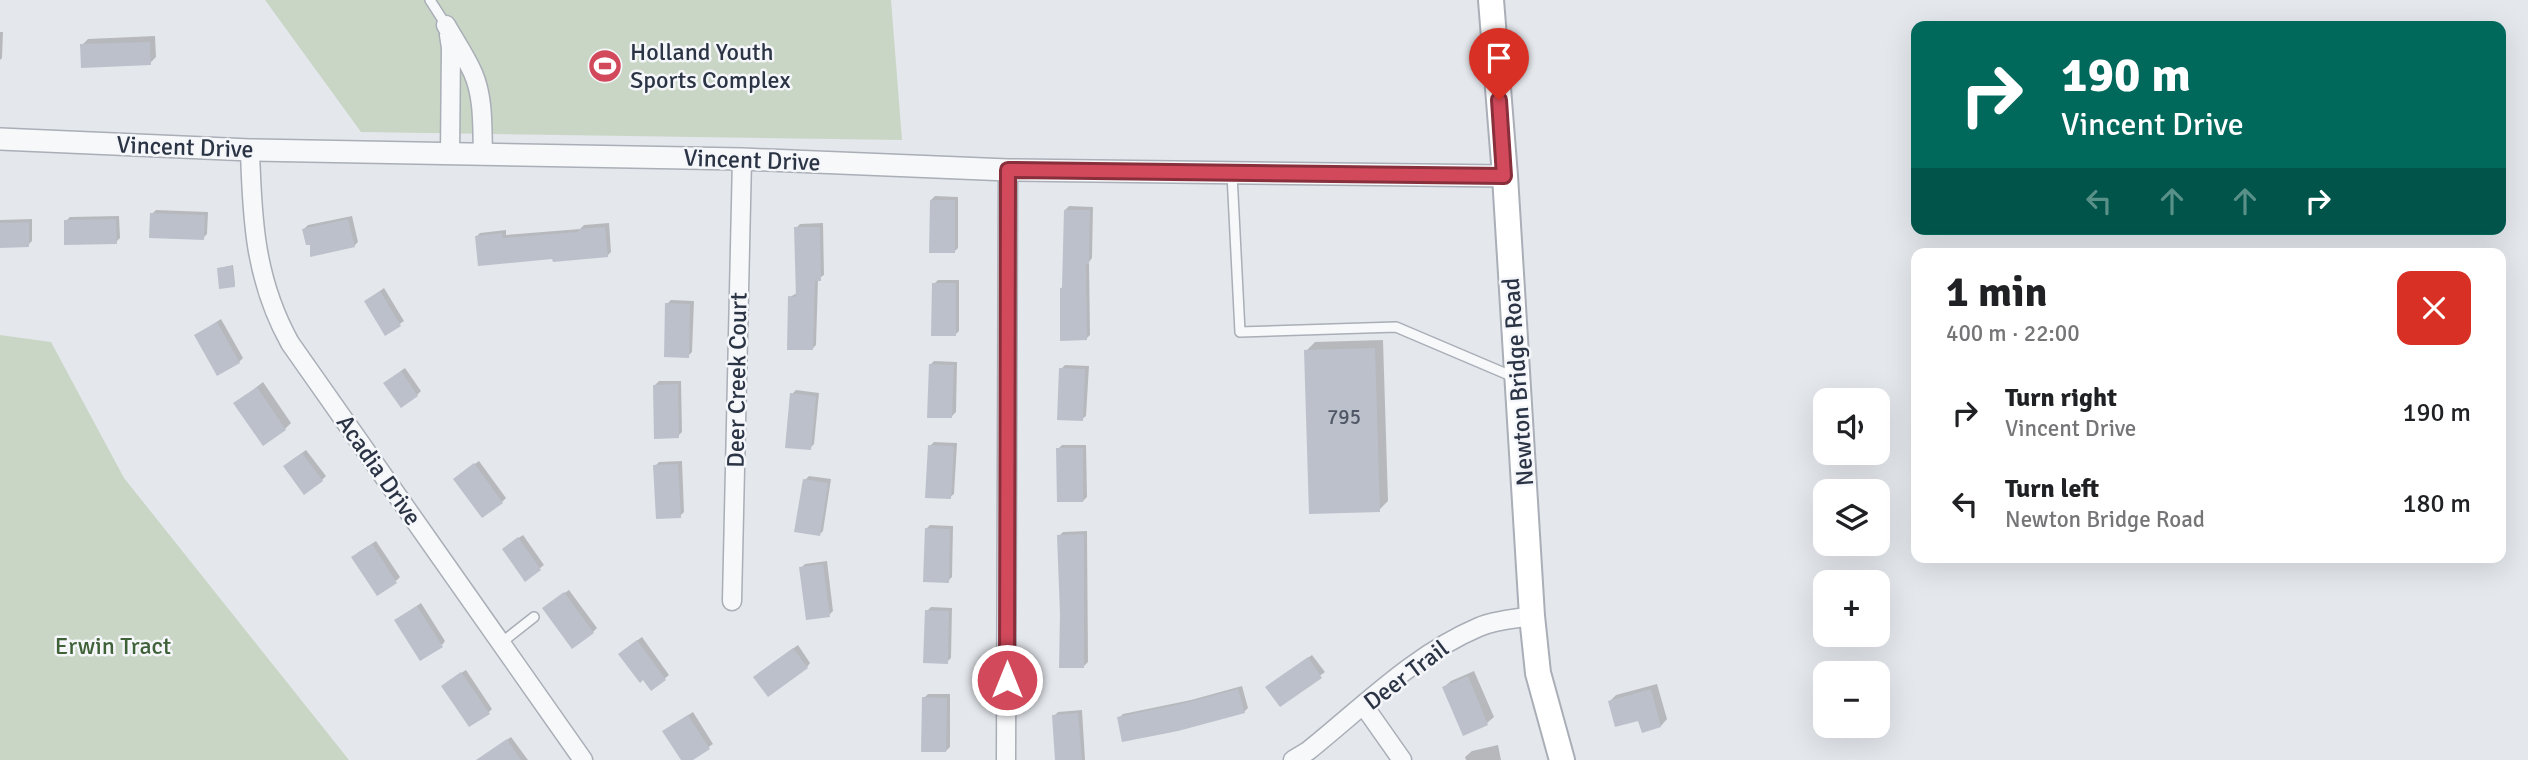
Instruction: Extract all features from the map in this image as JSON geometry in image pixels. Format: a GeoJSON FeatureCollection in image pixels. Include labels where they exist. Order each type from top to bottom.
{"type":"FeatureCollection","features":[{"type":"Feature","properties":{"kind":"main road","name":"Newton Bridge Road"},"geometry":{"type":"LineString","coordinates":[[1490,0],[1518,379],[1532,616],[1538,673],[1562,760]]}},
{"type":"Feature","properties":{"kind":"street"},"geometry":{"type":"LineString","coordinates":[[446,25],[451,48],[450,154]]}},
{"type":"Feature","properties":{"kind":"street"},"geometry":{"type":"LineString","coordinates":[[446,25],[473,73],[477,86],[484,154]]}},
{"type":"Feature","properties":{"kind":"street","name":"Vincent Drive"},"geometry":{"type":"LineString","coordinates":[[0,139],[250,150],[742,159],[1008,170],[1504,176]]}},
{"type":"Feature","properties":{"kind":"street","name":"Acadia Drive"},"geometry":{"type":"LineString","coordinates":[[250,150],[254,235],[261,272],[277,320],[290,343],[583,760]]}},
{"type":"Feature","properties":{"kind":"street","name":"Deer Creek Court"},"geometry":{"type":"LineString","coordinates":[[732,601],[742,159]]}},
{"type":"Feature","properties":{"kind":"street"},"geometry":{"type":"LineString","coordinates":[[1006,760],[1008,170]]}},
{"type":"Feature","properties":{"kind":"street","name":"Deer Trail"},"geometry":{"type":"LineString","coordinates":[[1293,760],[1308,751],[1401,673],[1433,650],[1481,626],[1532,616]]}},
{"type":"Feature","properties":{"kind":"street"},"geometry":{"type":"LineString","coordinates":[[1364,706],[1402,760]]}},
{"type":"Feature","properties":{"kind":"lane"},"geometry":{"type":"LineString","coordinates":[[430,0],[446,25]]}},
{"type":"Feature","properties":{"kind":"lane"},"geometry":{"type":"LineString","coordinates":[[1232,172],[1240,332],[1396,327],[1518,379]]}},
{"type":"Feature","properties":{"kind":"lane"},"geometry":{"type":"LineString","coordinates":[[500,642],[534,617]]}},
{"type":"Feature","properties":{"kind":"green space","name":"Holland Youth Sports Complex"},"geometry":{"type":"Polygon","coordinates":[[[265,0],[891,0],[902,140],[361,132],[265,0]]]}},
{"type":"Feature","properties":{"kind":"green space","name":"Erwin Tract"},"geometry":{"type":"Polygon","coordinates":[[[0,335],[51,342],[124,478],[349,760],[0,760],[0,335]]]}},
{"type":"Feature","properties":{"kind":"building"},"geometry":{"type":"Polygon","coordinates":[[[150,42],[151,65],[81,68],[80,44],[150,42]]]}},
{"type":"Feature","properties":{"kind":"building"},"geometry":{"type":"Polygon","coordinates":[[[930,200],[955,200],[955,253],[929,253],[930,200]]]}},
{"type":"Feature","properties":{"kind":"building"},"geometry":{"type":"Polygon","coordinates":[[[1064,210],[1090,210],[1089,264],[1086,264],[1087,340],[1060,341],[1064,210]]]}},
{"type":"Feature","properties":{"kind":"building"},"geometry":{"type":"Polygon","coordinates":[[[150,213],[205,215],[204,240],[149,238],[150,213]]]}},
{"type":"Feature","properties":{"kind":"building"},"geometry":{"type":"Polygon","coordinates":[[[116,219],[117,244],[64,245],[64,220],[116,219]]]}},
{"type":"Feature","properties":{"kind":"building"},"geometry":{"type":"Polygon","coordinates":[[[348,219],[355,247],[310,257],[310,245],[306,245],[302,229],[348,219]]]}},
{"type":"Feature","properties":{"kind":"building"},"geometry":{"type":"Polygon","coordinates":[[[29,222],[29,247],[0,248],[0,223],[29,222]]]}},
{"type":"Feature","properties":{"kind":"building"},"geometry":{"type":"Polygon","coordinates":[[[605,227],[608,257],[478,266],[475,236],[502,233],[503,238],[605,227]]]}},
{"type":"Feature","properties":{"kind":"building"},"geometry":{"type":"Polygon","coordinates":[[[794,227],[820,227],[821,281],[815,281],[813,350],[787,350],[788,296],[796,297],[794,227]]]}},
{"type":"Feature","properties":{"kind":"building"},"geometry":{"type":"Polygon","coordinates":[[[232,266],[235,287],[219,289],[217,268],[232,266]]]}},
{"type":"Feature","properties":{"kind":"building"},"geometry":{"type":"Polygon","coordinates":[[[932,283],[956,283],[956,336],[931,336],[932,283]]]}},
{"type":"Feature","properties":{"kind":"building"},"geometry":{"type":"Polygon","coordinates":[[[380,291],[401,326],[385,336],[364,301],[380,291]]]}},
{"type":"Feature","properties":{"kind":"building"},"geometry":{"type":"Polygon","coordinates":[[[665,303],[690,304],[689,358],[664,357],[665,303]]]}},
{"type":"Feature","properties":{"kind":"building"},"geometry":{"type":"Polygon","coordinates":[[[217,322],[240,363],[217,376],[194,335],[217,322]]]}},
{"type":"Feature","properties":{"kind":"building"},"geometry":{"type":"Polygon","coordinates":[[[1375,348],[1380,512],[1309,514],[1304,350],[1375,348]]]}},
{"type":"Feature","properties":{"kind":"building"},"geometry":{"type":"Polygon","coordinates":[[[929,364],[954,365],[952,418],[927,418],[929,364]]]}},
{"type":"Feature","properties":{"kind":"building"},"geometry":{"type":"Polygon","coordinates":[[[1059,368],[1085,369],[1083,421],[1057,420],[1059,368]]]}},
{"type":"Feature","properties":{"kind":"building"},"geometry":{"type":"Polygon","coordinates":[[[401,371],[418,396],[401,408],[383,383],[401,371]]]}},
{"type":"Feature","properties":{"kind":"building"},"geometry":{"type":"Polygon","coordinates":[[[678,384],[679,438],[654,439],[653,385],[678,384]]]}},
{"type":"Feature","properties":{"kind":"building"},"geometry":{"type":"Polygon","coordinates":[[[257,387],[286,430],[263,446],[233,403],[257,387]]]}},
{"type":"Feature","properties":{"kind":"building"},"geometry":{"type":"Polygon","coordinates":[[[790,393],[816,396],[811,450],[785,448],[790,393]]]}},
{"type":"Feature","properties":{"kind":"building"},"geometry":{"type":"Polygon","coordinates":[[[928,445],[954,446],[951,499],[925,498],[928,445]]]}},
{"type":"Feature","properties":{"kind":"building"},"geometry":{"type":"Polygon","coordinates":[[[1056,448],[1083,448],[1083,502],[1057,502],[1056,448]]]}},
{"type":"Feature","properties":{"kind":"building"},"geometry":{"type":"Polygon","coordinates":[[[302,453],[323,481],[304,495],[283,466],[302,453]]]}},
{"type":"Feature","properties":{"kind":"building"},"geometry":{"type":"Polygon","coordinates":[[[474,463],[503,503],[482,518],[453,479],[474,463]]]}},
{"type":"Feature","properties":{"kind":"building"},"geometry":{"type":"Polygon","coordinates":[[[678,464],[681,518],[656,519],[653,465],[678,464]]]}},
{"type":"Feature","properties":{"kind":"building"},"geometry":{"type":"Polygon","coordinates":[[[803,479],[828,483],[820,536],[794,532],[803,479]]]}},
{"type":"Feature","properties":{"kind":"building"},"geometry":{"type":"Polygon","coordinates":[[[925,528],[950,529],[949,583],[923,582],[925,528]]]}},
{"type":"Feature","properties":{"kind":"building"},"geometry":{"type":"Polygon","coordinates":[[[1084,534],[1084,668],[1059,668],[1057,535],[1084,534]]]}},
{"type":"Feature","properties":{"kind":"building"},"geometry":{"type":"Polygon","coordinates":[[[518,537],[541,570],[525,582],[502,549],[518,537]]]}},
{"type":"Feature","properties":{"kind":"building"},"geometry":{"type":"Polygon","coordinates":[[[372,544],[397,583],[377,596],[351,557],[372,544]]]}},
{"type":"Feature","properties":{"kind":"building"},"geometry":{"type":"Polygon","coordinates":[[[823,564],[830,617],[806,620],[799,567],[823,564]]]}},
{"type":"Feature","properties":{"kind":"building"},"geometry":{"type":"Polygon","coordinates":[[[564,592],[594,633],[572,649],[542,608],[564,592]]]}},
{"type":"Feature","properties":{"kind":"building"},"geometry":{"type":"Polygon","coordinates":[[[417,606],[443,647],[420,661],[394,620],[417,606]]]}},
{"type":"Feature","properties":{"kind":"building"},"geometry":{"type":"Polygon","coordinates":[[[925,610],[949,611],[948,664],[923,663],[925,610]]]}},
{"type":"Feature","properties":{"kind":"building"},"geometry":{"type":"Polygon","coordinates":[[[637,640],[666,680],[651,691],[643,680],[640,683],[618,654],[637,640]]]}},
{"type":"Feature","properties":{"kind":"building"},"geometry":{"type":"Polygon","coordinates":[[[793,648],[808,668],[768,697],[753,677],[793,648]]]}},
{"type":"Feature","properties":{"kind":"building"},"geometry":{"type":"Polygon","coordinates":[[[1308,657],[1322,678],[1280,707],[1265,687],[1308,657]]]}},
{"type":"Feature","properties":{"kind":"building"},"geometry":{"type":"Polygon","coordinates":[[[461,672],[490,714],[469,727],[441,686],[461,672]]]}},
{"type":"Feature","properties":{"kind":"building"},"geometry":{"type":"Polygon","coordinates":[[[1468,676],[1488,725],[1463,736],[1442,687],[1468,676]]]}},
{"type":"Feature","properties":{"kind":"building"},"geometry":{"type":"Polygon","coordinates":[[[1238,689],[1245,713],[1178,731],[1122,742],[1117,717],[1238,689]]]}},
{"type":"Feature","properties":{"kind":"building"},"geometry":{"type":"Polygon","coordinates":[[[1651,689],[1661,727],[1642,733],[1638,721],[1615,727],[1608,701],[1651,689]]]}},
{"type":"Feature","properties":{"kind":"building"},"geometry":{"type":"Polygon","coordinates":[[[922,697],[947,698],[946,752],[921,752],[922,697]]]}},
{"type":"Feature","properties":{"kind":"building"},"geometry":{"type":"Polygon","coordinates":[[[1078,713],[1082,760],[1055,760],[1052,715],[1078,713]]]}},
{"type":"Feature","properties":{"kind":"building"},"geometry":{"type":"Polygon","coordinates":[[[688,715],[710,749],[693,760],[681,760],[662,731],[688,715]]]}},
{"type":"Feature","properties":{"kind":"building"},"geometry":{"type":"Polygon","coordinates":[[[507,739],[521,760],[476,760],[507,739]]]}},
{"type":"Feature","properties":{"kind":"place","name":"Holland Youth Sports Complex"},"geometry":{"type":"Point","coordinates":[605,66]}},
{"type":"Feature","properties":{"kind":"route"},"geometry":{"type":"LineString","coordinates":[[1007,680],[1008,170],[1504,176],[1499,100]]}}]}
